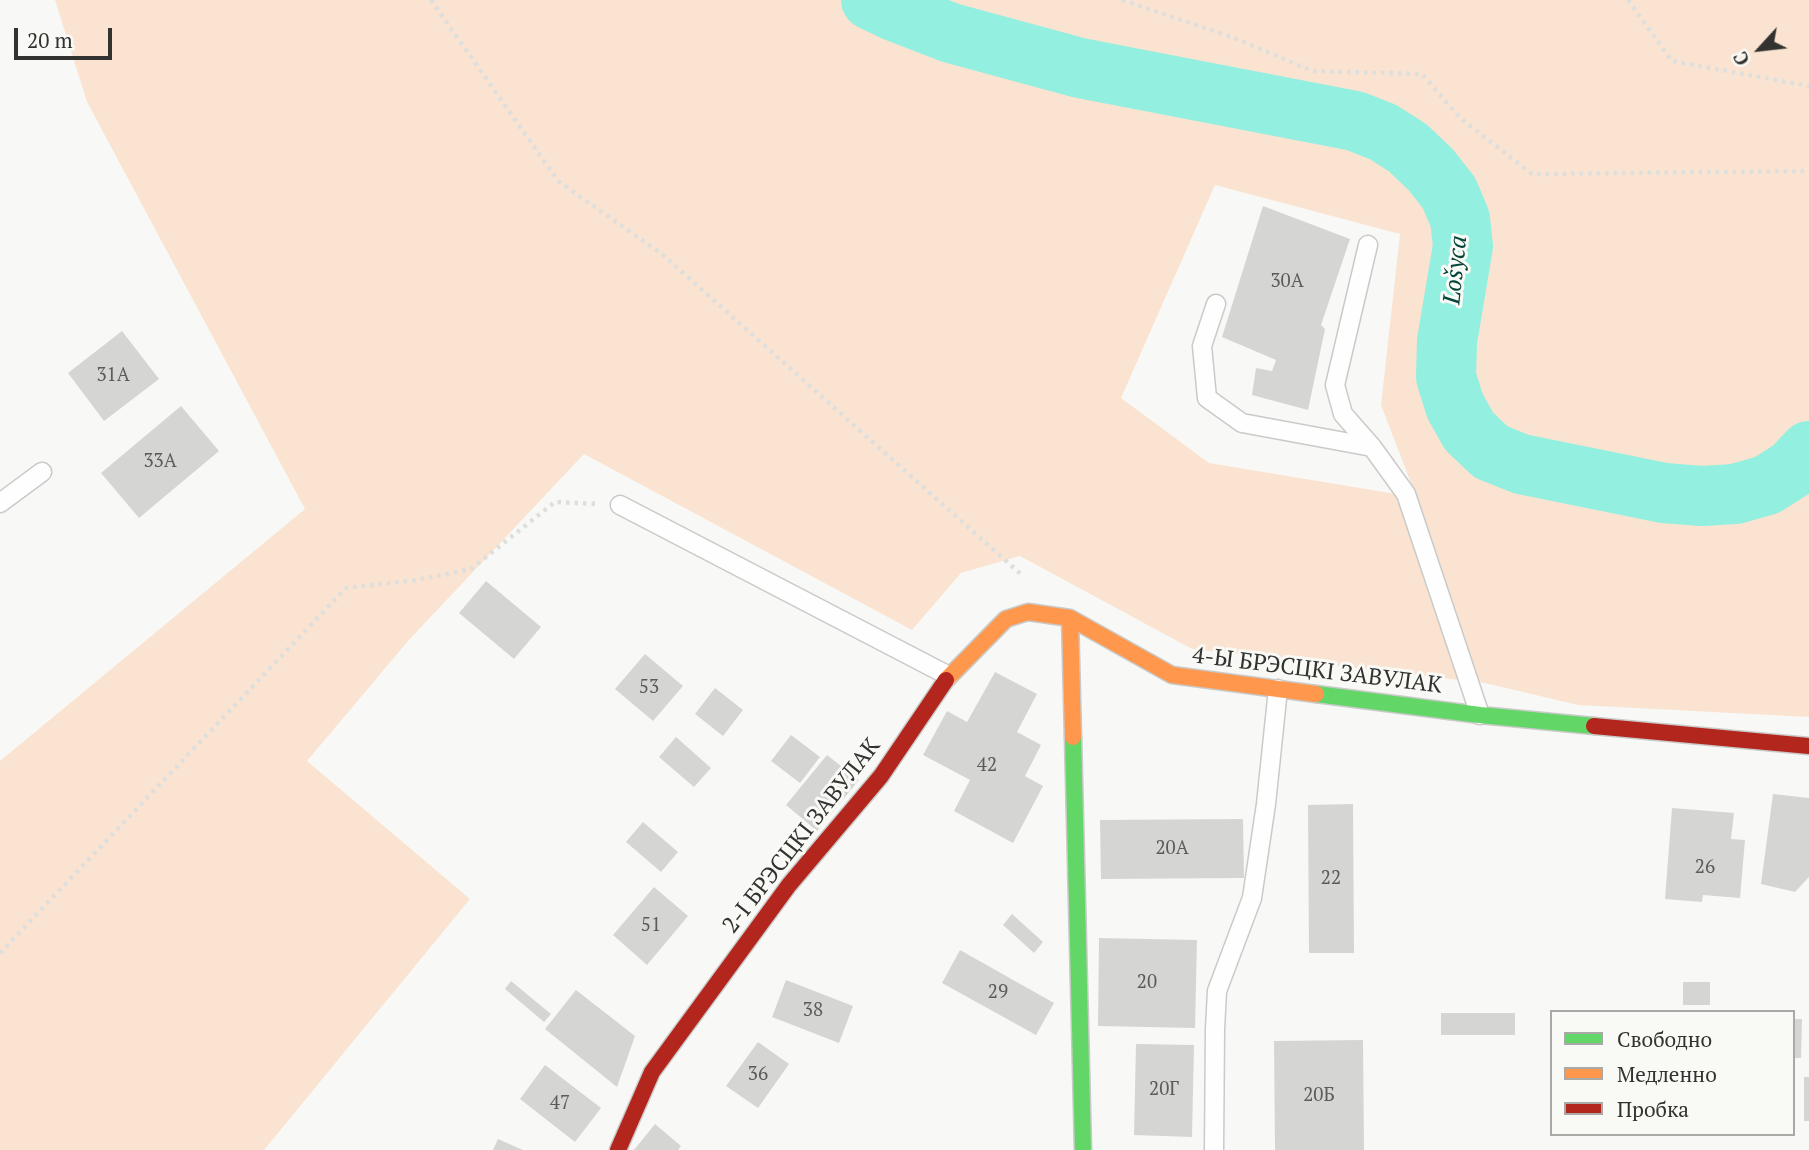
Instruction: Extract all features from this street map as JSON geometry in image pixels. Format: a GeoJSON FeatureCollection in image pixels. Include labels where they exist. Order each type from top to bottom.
{"type":"FeatureCollection","features":[{"type":"Feature","properties":{"kind":"street","name":"2-І БРЭСЦКІ ЗАВУЛАК"},"geometry":{"type":"LineString","coordinates":[[618,1150],[652,1072],[789,885],[881,776],[948,676],[1006,619],[1028,612],[1070,618]]}},
{"type":"Feature","properties":{"kind":"street","name":"4-Ы БРЭСЦКІ ЗАВУЛАК"},"geometry":{"type":"LineString","coordinates":[[1070,618],[1172,675],[1480,715],[1809,746]]}},
{"type":"Feature","properties":{"kind":"street"},"geometry":{"type":"LineString","coordinates":[[1070,618],[1083,1150]]}},
{"type":"Feature","properties":{"kind":"lane"},"geometry":{"type":"LineString","coordinates":[[1368,245],[1335,384],[1343,414],[1372,447],[1406,494],[1480,715]]}},
{"type":"Feature","properties":{"kind":"lane"},"geometry":{"type":"LineString","coordinates":[[1216,304],[1202,346],[1207,398],[1242,423],[1372,447]]}},
{"type":"Feature","properties":{"kind":"lane"},"geometry":{"type":"LineString","coordinates":[[0,503],[42,472]]}},
{"type":"Feature","properties":{"kind":"lane"},"geometry":{"type":"LineString","coordinates":[[620,505],[948,676]]}},
{"type":"Feature","properties":{"kind":"lane"},"geometry":{"type":"LineString","coordinates":[[1214,1150],[1214,1029],[1217,991],[1252,898],[1266,804],[1278,689]]}},
{"type":"Feature","properties":{"kind":"path"},"geometry":{"type":"LineString","coordinates":[[431,0],[558,181],[663,255],[1028,581]]}},
{"type":"Feature","properties":{"kind":"path"},"geometry":{"type":"LineString","coordinates":[[1122,0],[1232,37],[1312,71],[1422,74],[1460,118],[1532,174],[1809,171]]}},
{"type":"Feature","properties":{"kind":"path"},"geometry":{"type":"LineString","coordinates":[[1628,0],[1672,61],[1809,86]]}},
{"type":"Feature","properties":{"kind":"path"},"geometry":{"type":"LineString","coordinates":[[0,953],[346,588],[417,580],[471,569],[555,502],[620,505]]}},
{"type":"Feature","properties":{"kind":"shaded area"},"geometry":{"type":"Polygon","coordinates":[[[55,0],[1809,0],[1809,717],[1578,705],[1485,683],[1192,649],[1020,556],[961,573],[912,630],[584,454],[408,641],[307,761],[470,899],[264,1150],[0,1150],[0,761],[305,509],[87,102],[55,0]],[[1215,185],[1121,398],[1209,463],[1396,494],[1414,491],[1381,405],[1400,234],[1215,185]]]}},
{"type":"Feature","properties":{"kind":"building"},"geometry":{"type":"Polygon","coordinates":[[[1263,206],[1350,239],[1321,325],[1325,329],[1308,410],[1252,395],[1256,368],[1272,371],[1276,360],[1222,337],[1263,206]]]}},
{"type":"Feature","properties":{"kind":"building"},"geometry":{"type":"Polygon","coordinates":[[[122,331],[159,379],[104,421],[68,373],[122,331]]]}},
{"type":"Feature","properties":{"kind":"building"},"geometry":{"type":"Polygon","coordinates":[[[181,406],[219,451],[139,518],[101,473],[181,406]]]}},
{"type":"Feature","properties":{"kind":"building"},"geometry":{"type":"Polygon","coordinates":[[[486,581],[541,627],[514,659],[459,613],[486,581]]]}},
{"type":"Feature","properties":{"kind":"building"},"geometry":{"type":"Polygon","coordinates":[[[645,654],[683,686],[653,721],[615,689],[645,654]]]}},
{"type":"Feature","properties":{"kind":"building"},"geometry":{"type":"Polygon","coordinates":[[[995,672],[1037,694],[1017,732],[1041,745],[1025,776],[1043,786],[1013,843],[954,811],[970,780],[923,755],[947,711],[967,722],[995,672]]]}},
{"type":"Feature","properties":{"kind":"building"},"geometry":{"type":"Polygon","coordinates":[[[715,688],[743,710],[723,736],[695,714],[715,688]]]}},
{"type":"Feature","properties":{"kind":"building"},"geometry":{"type":"Polygon","coordinates":[[[791,735],[820,757],[800,783],[771,761],[791,735]]]}},
{"type":"Feature","properties":{"kind":"building"},"geometry":{"type":"Polygon","coordinates":[[[676,737],[711,768],[694,787],[659,757],[676,737]]]}},
{"type":"Feature","properties":{"kind":"building"},"geometry":{"type":"Polygon","coordinates":[[[827,755],[859,780],[817,831],[786,805],[827,755]]]}},
{"type":"Feature","properties":{"kind":"building"},"geometry":{"type":"Polygon","coordinates":[[[1773,794],[1809,798],[1809,877],[1795,892],[1761,884],[1773,794]]]}},
{"type":"Feature","properties":{"kind":"building"},"geometry":{"type":"Polygon","coordinates":[[[1353,804],[1354,953],[1309,953],[1308,805],[1353,804]]]}},
{"type":"Feature","properties":{"kind":"building"},"geometry":{"type":"Polygon","coordinates":[[[1672,808],[1734,813],[1731,839],[1745,840],[1740,898],[1703,895],[1702,902],[1665,899],[1672,808]]]}},
{"type":"Feature","properties":{"kind":"building"},"geometry":{"type":"Polygon","coordinates":[[[1243,819],[1244,878],[1101,879],[1100,820],[1243,819]]]}},
{"type":"Feature","properties":{"kind":"building"},"geometry":{"type":"Polygon","coordinates":[[[643,822],[678,852],[661,872],[626,842],[643,822]]]}},
{"type":"Feature","properties":{"kind":"building"},"geometry":{"type":"Polygon","coordinates":[[[654,887],[688,916],[647,965],[613,935],[654,887]]]}},
{"type":"Feature","properties":{"kind":"building"},"geometry":{"type":"Polygon","coordinates":[[[1012,914],[1043,942],[1034,953],[1003,925],[1012,914]]]}},
{"type":"Feature","properties":{"kind":"building"},"geometry":{"type":"Polygon","coordinates":[[[1099,938],[1197,940],[1195,1028],[1098,1026],[1099,938]]]}},
{"type":"Feature","properties":{"kind":"building"},"geometry":{"type":"Polygon","coordinates":[[[960,950],[1054,1003],[1036,1035],[942,983],[960,950]]]}},
{"type":"Feature","properties":{"kind":"building"},"geometry":{"type":"Polygon","coordinates":[[[786,980],[853,1006],[839,1043],[772,1017],[786,980]]]}},
{"type":"Feature","properties":{"kind":"building"},"geometry":{"type":"Polygon","coordinates":[[[511,981],[551,1014],[544,1022],[505,989],[511,981]]]}},
{"type":"Feature","properties":{"kind":"building"},"geometry":{"type":"Polygon","coordinates":[[[1683,982],[1710,982],[1710,1005],[1683,1005],[1683,982]]]}},
{"type":"Feature","properties":{"kind":"building"},"geometry":{"type":"Polygon","coordinates":[[[576,990],[635,1036],[617,1087],[545,1029],[576,990]]]}},
{"type":"Feature","properties":{"kind":"building"},"geometry":{"type":"Polygon","coordinates":[[[1441,1013],[1515,1013],[1515,1035],[1441,1035],[1441,1013]]]}},
{"type":"Feature","properties":{"kind":"building"},"geometry":{"type":"Polygon","coordinates":[[[1795,1019],[1802,1019],[1801,1058],[1795,1058],[1795,1019]]]}},
{"type":"Feature","properties":{"kind":"building"},"geometry":{"type":"Polygon","coordinates":[[[1363,1040],[1364,1150],[1275,1150],[1274,1041],[1363,1040]]]}},
{"type":"Feature","properties":{"kind":"building"},"geometry":{"type":"Polygon","coordinates":[[[758,1042],[789,1064],[758,1108],[726,1086],[758,1042]]]}},
{"type":"Feature","properties":{"kind":"building"},"geometry":{"type":"Polygon","coordinates":[[[1136,1044],[1194,1045],[1192,1137],[1134,1135],[1136,1044]]]}},
{"type":"Feature","properties":{"kind":"building"},"geometry":{"type":"Polygon","coordinates":[[[545,1065],[601,1108],[575,1142],[520,1099],[545,1065]]]}},
{"type":"Feature","properties":{"kind":"building"},"geometry":{"type":"Polygon","coordinates":[[[1804,1077],[1809,1077],[1809,1121],[1804,1121],[1804,1077]]]}},
{"type":"Feature","properties":{"kind":"building"},"geometry":{"type":"Polygon","coordinates":[[[655,1124],[681,1146],[678,1150],[634,1150],[655,1124]]]}},
{"type":"Feature","properties":{"kind":"building"},"geometry":{"type":"Polygon","coordinates":[[[498,1139],[523,1150],[493,1150],[498,1139]]]}},
{"type":"Feature","properties":{"kind":"waterway","name":"Lošyca"},"geometry":{"type":"LineString","coordinates":[[871,0],[951,33],[1080,68],[1355,121],[1383,132],[1408,148],[1431,170],[1449,193],[1460,219],[1463,246],[1447,341],[1446,377],[1455,406],[1469,431],[1491,452],[1521,464],[1664,493],[1702,496],[1735,494],[1767,485],[1792,469],[1809,451]]}},
{"type":"Feature","properties":{"kind":"traffic: fast"},"geometry":{"type":"LineString","coordinates":[[1316,694],[1480,715],[1594,726]]}},
{"type":"Feature","properties":{"kind":"traffic: fast"},"geometry":{"type":"LineString","coordinates":[[1073,737],[1083,1150]]}},
{"type":"Feature","properties":{"kind":"traffic: slow"},"geometry":{"type":"LineString","coordinates":[[946,680],[1006,619],[1028,612],[1070,618]]}},
{"type":"Feature","properties":{"kind":"traffic: slow"},"geometry":{"type":"LineString","coordinates":[[1073,737],[1070,618],[1172,675],[1316,694]]}},
{"type":"Feature","properties":{"kind":"traffic: jam"},"geometry":{"type":"LineString","coordinates":[[618,1150],[652,1072],[789,885],[881,776],[946,680]]}},
{"type":"Feature","properties":{"kind":"traffic: jam"},"geometry":{"type":"LineString","coordinates":[[1594,726],[1809,746]]}}]}
